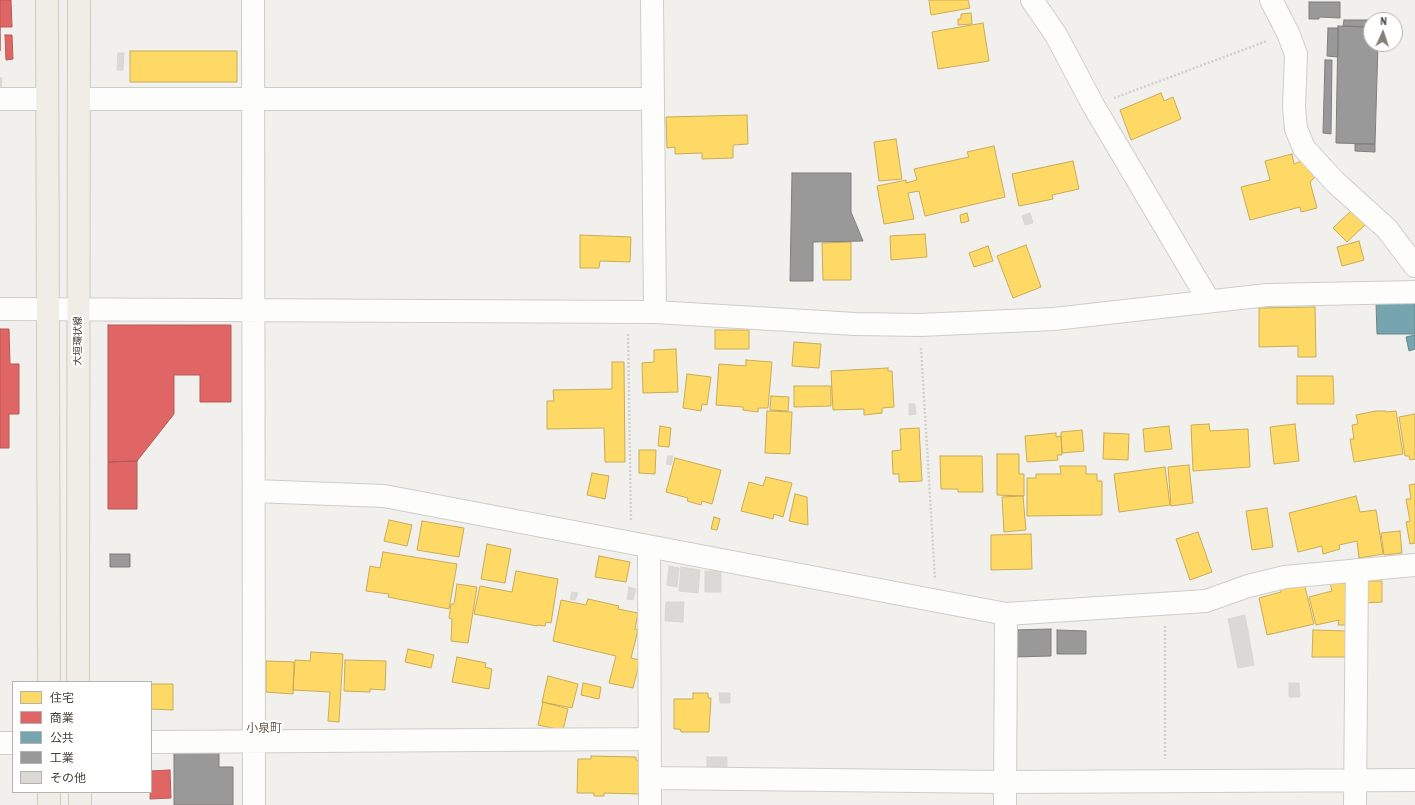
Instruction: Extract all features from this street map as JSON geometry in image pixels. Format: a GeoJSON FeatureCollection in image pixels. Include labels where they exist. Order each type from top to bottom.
{"type":"FeatureCollection","features":[{"type":"Feature","properties":{"kind":"main road"},"geometry":{"type":"LineString","coordinates":[[47,0],[49,681]]}},
{"type":"Feature","properties":{"kind":"main road","name":"大垣環状線"},"geometry":{"type":"LineString","coordinates":[[78,681],[79,0]]}},
{"type":"Feature","properties":{"kind":"main road"},"geometry":{"type":"LineString","coordinates":[[49,793],[49,805]]}},
{"type":"Feature","properties":{"kind":"main road"},"geometry":{"type":"LineString","coordinates":[[80,793],[80,805]]}},
{"type":"Feature","properties":{"kind":"street"},"geometry":{"type":"LineString","coordinates":[[252,0],[254,311],[254,805]]}},
{"type":"Feature","properties":{"kind":"street"},"geometry":{"type":"LineString","coordinates":[[652,0],[655,312]]}},
{"type":"Feature","properties":{"kind":"street"},"geometry":{"type":"LineString","coordinates":[[1032,0],[1056,35],[1093,106],[1209,301]]}},
{"type":"Feature","properties":{"kind":"street"},"geometry":{"type":"LineString","coordinates":[[1271,0],[1288,33],[1296,54],[1294,107],[1296,129],[1304,148],[1334,181],[1387,229],[1415,266]]}},
{"type":"Feature","properties":{"kind":"street"},"geometry":{"type":"LineString","coordinates":[[0,99],[47,99]]}},
{"type":"Feature","properties":{"kind":"street"},"geometry":{"type":"LineString","coordinates":[[79,99],[652,99]]}},
{"type":"Feature","properties":{"kind":"street"},"geometry":{"type":"LineString","coordinates":[[0,309],[49,308],[78,310],[655,312],[855,324],[920,325],[1054,319],[1267,295],[1415,292]]}},
{"type":"Feature","properties":{"kind":"street"},"geometry":{"type":"LineString","coordinates":[[254,491],[384,496],[1006,614],[1206,601],[1248,586],[1285,577],[1415,565]]}},
{"type":"Feature","properties":{"kind":"street"},"geometry":{"type":"LineString","coordinates":[[640,545],[650,739],[650,805]]}},
{"type":"Feature","properties":{"kind":"street"},"geometry":{"type":"LineString","coordinates":[[1355,805],[1357,570]]}},
{"type":"Feature","properties":{"kind":"street"},"geometry":{"type":"LineString","coordinates":[[1005,805],[1006,614]]}},
{"type":"Feature","properties":{"kind":"street"},"geometry":{"type":"LineString","coordinates":[[152,742],[254,743],[650,739]]}},
{"type":"Feature","properties":{"kind":"street"},"geometry":{"type":"LineString","coordinates":[[0,743],[12,743]]}},
{"type":"Feature","properties":{"kind":"street"},"geometry":{"type":"LineString","coordinates":[[650,778],[1005,782],[1415,780]]}},
{"type":"Feature","properties":{"kind":"path"},"geometry":{"type":"LineString","coordinates":[[1093,106],[1288,33]]}},
{"type":"Feature","properties":{"kind":"path"},"geometry":{"type":"LineString","coordinates":[[630,312],[628,339],[632,532],[640,545]]}},
{"type":"Feature","properties":{"kind":"path"},"geometry":{"type":"LineString","coordinates":[[920,325],[936,601]]}},
{"type":"Feature","properties":{"kind":"path"},"geometry":{"type":"LineString","coordinates":[[1165,604],[1165,781]]}},
{"type":"Feature","properties":{"kind":"building: 住宅"},"geometry":{"type":"Polygon","coordinates":[[[929,0],[968,0],[970,8],[931,15],[929,0]]]}},
{"type":"Feature","properties":{"kind":"building: 住宅"},"geometry":{"type":"Polygon","coordinates":[[[971,13],[972,24],[958,25],[958,19],[961,19],[961,14],[971,13]]]}},
{"type":"Feature","properties":{"kind":"building: 住宅"},"geometry":{"type":"Polygon","coordinates":[[[983,23],[989,61],[938,69],[932,32],[983,23]]]}},
{"type":"Feature","properties":{"kind":"building: 住宅"},"geometry":{"type":"Polygon","coordinates":[[[130,51],[237,51],[237,82],[130,82],[130,51]]]}},
{"type":"Feature","properties":{"kind":"building: 住宅"},"geometry":{"type":"Polygon","coordinates":[[[1161,93],[1164,101],[1173,97],[1181,119],[1131,140],[1120,110],[1161,93]]]}},
{"type":"Feature","properties":{"kind":"building: 住宅"},"geometry":{"type":"Polygon","coordinates":[[[747,115],[748,144],[733,145],[733,158],[702,159],[702,153],[675,154],[675,147],[667,148],[666,117],[747,115]]]}},
{"type":"Feature","properties":{"kind":"building: 住宅"},"geometry":{"type":"Polygon","coordinates":[[[896,139],[902,179],[879,181],[874,142],[896,139]]]}},
{"type":"Feature","properties":{"kind":"building: 住宅"},"geometry":{"type":"Polygon","coordinates":[[[994,146],[1005,197],[925,216],[919,191],[908,193],[914,219],[884,224],[877,186],[906,180],[906,183],[917,180],[914,169],[969,157],[967,152],[994,146]]]}},
{"type":"Feature","properties":{"kind":"building: 住宅"},"geometry":{"type":"Polygon","coordinates":[[[1292,154],[1294,164],[1304,160],[1316,176],[1310,182],[1317,208],[1301,212],[1300,207],[1250,220],[1241,187],[1270,180],[1265,161],[1292,154]]]}},
{"type":"Feature","properties":{"kind":"building: 住宅"},"geometry":{"type":"Polygon","coordinates":[[[1073,161],[1079,189],[1052,195],[1053,199],[1019,206],[1012,174],[1073,161]]]}},
{"type":"Feature","properties":{"kind":"building: 住宅"},"geometry":{"type":"Polygon","coordinates":[[[1353,209],[1367,223],[1347,242],[1333,228],[1353,209]]]}},
{"type":"Feature","properties":{"kind":"building: 住宅"},"geometry":{"type":"Polygon","coordinates":[[[967,213],[969,221],[961,223],[960,215],[967,213]]]}},
{"type":"Feature","properties":{"kind":"building: 住宅"},"geometry":{"type":"Polygon","coordinates":[[[925,234],[927,257],[891,260],[890,236],[925,234]]]}},
{"type":"Feature","properties":{"kind":"building: 住宅"},"geometry":{"type":"Polygon","coordinates":[[[580,235],[631,237],[630,262],[600,261],[599,268],[580,268],[580,235]]]}},
{"type":"Feature","properties":{"kind":"building: 住宅"},"geometry":{"type":"Polygon","coordinates":[[[1359,241],[1364,260],[1342,266],[1337,247],[1359,241]]]}},
{"type":"Feature","properties":{"kind":"building: 住宅"},"geometry":{"type":"Polygon","coordinates":[[[851,242],[851,280],[823,280],[822,243],[851,242]]]}},
{"type":"Feature","properties":{"kind":"building: 住宅"},"geometry":{"type":"Polygon","coordinates":[[[1026,245],[1041,287],[1013,298],[997,256],[1026,245]]]}},
{"type":"Feature","properties":{"kind":"building: 住宅"},"geometry":{"type":"Polygon","coordinates":[[[988,246],[993,261],[974,267],[969,253],[988,246]]]}},
{"type":"Feature","properties":{"kind":"building: 住宅"},"geometry":{"type":"Polygon","coordinates":[[[1315,307],[1316,357],[1298,357],[1298,346],[1259,347],[1259,308],[1315,307]]]}},
{"type":"Feature","properties":{"kind":"building: 住宅"},"geometry":{"type":"Polygon","coordinates":[[[715,330],[749,330],[749,349],[715,349],[715,330]]]}},
{"type":"Feature","properties":{"kind":"building: 住宅"},"geometry":{"type":"Polygon","coordinates":[[[794,342],[821,344],[819,368],[792,366],[794,342]]]}},
{"type":"Feature","properties":{"kind":"building: 住宅"},"geometry":{"type":"Polygon","coordinates":[[[676,349],[678,392],[643,393],[642,363],[654,362],[654,350],[676,349]]]}},
{"type":"Feature","properties":{"kind":"building: 住宅"},"geometry":{"type":"Polygon","coordinates":[[[746,360],[772,362],[768,408],[758,408],[758,412],[743,410],[743,407],[716,405],[719,364],[746,366],[746,360]]]}},
{"type":"Feature","properties":{"kind":"building: 住宅"},"geometry":{"type":"Polygon","coordinates":[[[612,362],[624,362],[625,462],[605,462],[604,428],[547,429],[547,401],[554,401],[553,390],[612,389],[612,362]]]}},
{"type":"Feature","properties":{"kind":"building: 住宅"},"geometry":{"type":"Polygon","coordinates":[[[888,368],[888,371],[892,371],[894,407],[882,408],[882,413],[864,415],[864,409],[833,410],[831,371],[888,368]]]}},
{"type":"Feature","properties":{"kind":"building: 住宅"},"geometry":{"type":"Polygon","coordinates":[[[687,374],[711,377],[707,405],[702,404],[701,411],[683,408],[687,374]]]}},
{"type":"Feature","properties":{"kind":"building: 住宅"},"geometry":{"type":"Polygon","coordinates":[[[1297,376],[1333,376],[1334,404],[1297,404],[1297,376]]]}},
{"type":"Feature","properties":{"kind":"building: 住宅"},"geometry":{"type":"Polygon","coordinates":[[[794,386],[831,386],[831,406],[794,407],[794,386]]]}},
{"type":"Feature","properties":{"kind":"building: 住宅"},"geometry":{"type":"Polygon","coordinates":[[[771,396],[789,397],[788,411],[770,410],[771,396]]]}},
{"type":"Feature","properties":{"kind":"building: 住宅"},"geometry":{"type":"Polygon","coordinates":[[[767,411],[792,412],[790,454],[765,453],[767,411]]]}},
{"type":"Feature","properties":{"kind":"building: 住宅"},"geometry":{"type":"Polygon","coordinates":[[[1376,411],[1396,411],[1403,454],[1354,462],[1350,439],[1354,439],[1352,425],[1358,424],[1356,415],[1376,411]]]}},
{"type":"Feature","properties":{"kind":"building: 住宅"},"geometry":{"type":"Polygon","coordinates":[[[1415,414],[1415,459],[1410,460],[1409,456],[1405,456],[1399,417],[1415,414]]]}},
{"type":"Feature","properties":{"kind":"building: 住宅"},"geometry":{"type":"Polygon","coordinates":[[[1209,424],[1210,431],[1248,429],[1250,467],[1193,471],[1191,425],[1209,424]]]}},
{"type":"Feature","properties":{"kind":"building: 住宅"},"geometry":{"type":"Polygon","coordinates":[[[1295,424],[1299,461],[1274,464],[1270,427],[1295,424]]]}},
{"type":"Feature","properties":{"kind":"building: 住宅"},"geometry":{"type":"Polygon","coordinates":[[[660,426],[671,428],[669,447],[658,446],[660,426]]]}},
{"type":"Feature","properties":{"kind":"building: 住宅"},"geometry":{"type":"Polygon","coordinates":[[[1169,426],[1172,449],[1145,452],[1143,429],[1169,426]]]}},
{"type":"Feature","properties":{"kind":"building: 住宅"},"geometry":{"type":"Polygon","coordinates":[[[919,428],[922,481],[899,482],[899,474],[893,474],[892,451],[901,450],[900,429],[919,428]]]}},
{"type":"Feature","properties":{"kind":"building: 住宅"},"geometry":{"type":"Polygon","coordinates":[[[1082,430],[1084,451],[1062,453],[1061,432],[1082,430]]]}},
{"type":"Feature","properties":{"kind":"building: 住宅"},"geometry":{"type":"Polygon","coordinates":[[[1056,433],[1056,437],[1061,436],[1062,455],[1057,455],[1058,460],[1027,462],[1025,436],[1056,433]]]}},
{"type":"Feature","properties":{"kind":"building: 住宅"},"geometry":{"type":"Polygon","coordinates":[[[1104,433],[1129,434],[1128,460],[1103,459],[1104,433]]]}},
{"type":"Feature","properties":{"kind":"building: 住宅"},"geometry":{"type":"Polygon","coordinates":[[[639,450],[656,450],[655,474],[639,473],[639,450]]]}},
{"type":"Feature","properties":{"kind":"building: 住宅"},"geometry":{"type":"Polygon","coordinates":[[[997,454],[1019,454],[1019,474],[1024,474],[1024,496],[997,495],[997,454]]]}},
{"type":"Feature","properties":{"kind":"building: 住宅"},"geometry":{"type":"Polygon","coordinates":[[[940,456],[982,456],[983,492],[958,492],[958,489],[941,489],[940,456]]]}},
{"type":"Feature","properties":{"kind":"building: 住宅"},"geometry":{"type":"Polygon","coordinates":[[[675,458],[721,470],[712,504],[702,501],[701,505],[687,501],[688,498],[666,492],[675,458]]]}},
{"type":"Feature","properties":{"kind":"building: 住宅"},"geometry":{"type":"Polygon","coordinates":[[[1189,465],[1193,503],[1171,506],[1168,467],[1189,465]]]}},
{"type":"Feature","properties":{"kind":"building: 住宅"},"geometry":{"type":"Polygon","coordinates":[[[1060,466],[1086,466],[1086,474],[1097,474],[1097,481],[1102,481],[1102,515],[1027,516],[1027,478],[1036,478],[1036,474],[1061,474],[1060,466]]]}},
{"type":"Feature","properties":{"kind":"building: 住宅"},"geometry":{"type":"Polygon","coordinates":[[[1165,467],[1170,505],[1119,512],[1114,474],[1165,467]]]}},
{"type":"Feature","properties":{"kind":"building: 住宅"},"geometry":{"type":"Polygon","coordinates":[[[592,473],[609,476],[605,499],[587,495],[592,473]]]}},
{"type":"Feature","properties":{"kind":"building: 住宅"},"geometry":{"type":"Polygon","coordinates":[[[766,477],[792,483],[783,517],[774,514],[773,519],[741,511],[749,482],[763,486],[766,477]]]}},
{"type":"Feature","properties":{"kind":"building: 住宅"},"geometry":{"type":"Polygon","coordinates":[[[1415,484],[1415,543],[1410,544],[1406,522],[1410,521],[1406,499],[1411,499],[1409,485],[1415,484]]]}},
{"type":"Feature","properties":{"kind":"building: 住宅"},"geometry":{"type":"Polygon","coordinates":[[[795,494],[807,497],[808,525],[789,521],[795,494]]]}},
{"type":"Feature","properties":{"kind":"building: 住宅"},"geometry":{"type":"Polygon","coordinates":[[[1023,496],[1026,530],[1004,532],[1002,497],[1023,496]]]}},
{"type":"Feature","properties":{"kind":"building: 住宅"},"geometry":{"type":"Polygon","coordinates":[[[1356,496],[1360,512],[1376,510],[1383,554],[1359,558],[1357,541],[1339,545],[1340,549],[1323,554],[1322,546],[1298,552],[1289,513],[1356,496]]]}},
{"type":"Feature","properties":{"kind":"building: 住宅"},"geometry":{"type":"Polygon","coordinates":[[[1267,508],[1273,547],[1252,550],[1246,511],[1267,508]]]}},
{"type":"Feature","properties":{"kind":"building: 住宅"},"geometry":{"type":"Polygon","coordinates":[[[714,517],[720,519],[717,530],[711,529],[714,517]]]}},
{"type":"Feature","properties":{"kind":"building: 住宅"},"geometry":{"type":"Polygon","coordinates":[[[389,520],[412,525],[407,546],[384,541],[389,520]]]}},
{"type":"Feature","properties":{"kind":"building: 住宅"},"geometry":{"type":"Polygon","coordinates":[[[422,521],[464,528],[459,557],[417,550],[422,521]]]}},
{"type":"Feature","properties":{"kind":"building: 住宅"},"geometry":{"type":"Polygon","coordinates":[[[1400,531],[1402,553],[1384,555],[1381,533],[1400,531]]]}},
{"type":"Feature","properties":{"kind":"building: 住宅"},"geometry":{"type":"Polygon","coordinates":[[[1198,532],[1212,572],[1190,580],[1176,539],[1198,532]]]}},
{"type":"Feature","properties":{"kind":"building: 住宅"},"geometry":{"type":"Polygon","coordinates":[[[1031,534],[1032,569],[991,570],[991,535],[1031,534]]]}},
{"type":"Feature","properties":{"kind":"building: 住宅"},"geometry":{"type":"Polygon","coordinates":[[[487,544],[511,549],[505,583],[481,579],[487,544]]]}},
{"type":"Feature","properties":{"kind":"building: 住宅"},"geometry":{"type":"Polygon","coordinates":[[[383,552],[457,564],[449,609],[388,597],[389,594],[366,591],[370,566],[380,568],[383,552]]]}},
{"type":"Feature","properties":{"kind":"building: 住宅"},"geometry":{"type":"Polygon","coordinates":[[[599,556],[630,562],[626,582],[595,577],[599,556]]]}},
{"type":"Feature","properties":{"kind":"building: 住宅"},"geometry":{"type":"Polygon","coordinates":[[[516,571],[558,579],[551,623],[546,622],[545,626],[537,626],[474,614],[480,586],[512,592],[516,571]]]}},
{"type":"Feature","properties":{"kind":"building: 住宅"},"geometry":{"type":"Polygon","coordinates":[[[1362,581],[1382,581],[1382,602],[1362,603],[1362,581]]]}},
{"type":"Feature","properties":{"kind":"building: 住宅"},"geometry":{"type":"Polygon","coordinates":[[[1304,583],[1314,624],[1267,635],[1259,598],[1281,592],[1280,588],[1304,583]]]}},
{"type":"Feature","properties":{"kind":"building: 住宅"},"geometry":{"type":"Polygon","coordinates":[[[1330,583],[1346,583],[1346,625],[1338,625],[1339,620],[1316,625],[1309,597],[1332,591],[1330,583]]]}},
{"type":"Feature","properties":{"kind":"building: 住宅"},"geometry":{"type":"Polygon","coordinates":[[[457,584],[477,587],[468,643],[451,641],[452,619],[449,618],[451,604],[454,604],[457,584]]]}},
{"type":"Feature","properties":{"kind":"building: 住宅"},"geometry":{"type":"Polygon","coordinates":[[[588,599],[619,606],[618,609],[638,613],[635,629],[638,630],[631,658],[640,660],[633,688],[609,683],[616,656],[553,641],[561,600],[586,605],[588,599]]]}},
{"type":"Feature","properties":{"kind":"building: 住宅"},"geometry":{"type":"Polygon","coordinates":[[[1313,630],[1347,631],[1346,657],[1312,657],[1313,630]]]}},
{"type":"Feature","properties":{"kind":"building: 住宅"},"geometry":{"type":"Polygon","coordinates":[[[408,649],[434,655],[431,668],[405,662],[408,649]]]}},
{"type":"Feature","properties":{"kind":"building: 住宅"},"geometry":{"type":"Polygon","coordinates":[[[311,652],[343,654],[339,722],[328,721],[330,692],[293,690],[295,660],[310,661],[311,652]]]}},
{"type":"Feature","properties":{"kind":"building: 住宅"},"geometry":{"type":"Polygon","coordinates":[[[457,657],[486,663],[485,667],[492,669],[489,689],[452,682],[457,657]]]}},
{"type":"Feature","properties":{"kind":"building: 住宅"},"geometry":{"type":"Polygon","coordinates":[[[345,660],[386,661],[385,690],[370,689],[370,692],[344,691],[345,660]]]}},
{"type":"Feature","properties":{"kind":"building: 住宅"},"geometry":{"type":"Polygon","coordinates":[[[266,661],[294,662],[293,694],[266,692],[266,661]]]}},
{"type":"Feature","properties":{"kind":"building: 住宅"},"geometry":{"type":"Polygon","coordinates":[[[548,676],[578,684],[572,708],[542,702],[548,676]]]}},
{"type":"Feature","properties":{"kind":"building: 住宅"},"geometry":{"type":"Polygon","coordinates":[[[583,683],[601,687],[599,699],[581,695],[583,683]]]}},
{"type":"Feature","properties":{"kind":"building: 住宅"},"geometry":{"type":"Polygon","coordinates":[[[152,684],[173,684],[173,710],[152,709],[152,684]]]}},
{"type":"Feature","properties":{"kind":"building: 住宅"},"geometry":{"type":"Polygon","coordinates":[[[693,693],[708,693],[708,698],[711,698],[709,732],[681,732],[680,729],[674,729],[674,699],[693,699],[693,693]]]}},
{"type":"Feature","properties":{"kind":"building: 住宅"},"geometry":{"type":"Polygon","coordinates":[[[543,702],[568,709],[563,730],[538,725],[543,702]]]}},
{"type":"Feature","properties":{"kind":"building: 住宅"},"geometry":{"type":"Polygon","coordinates":[[[591,756],[636,757],[636,760],[640,761],[639,794],[604,793],[604,796],[594,796],[594,793],[577,793],[578,759],[591,759],[591,756]]]}},
{"type":"Feature","properties":{"kind":"building: 商業"},"geometry":{"type":"Polygon","coordinates":[[[0,0],[11,0],[12,27],[0,27],[0,0]]]}},
{"type":"Feature","properties":{"kind":"building: 商業"},"geometry":{"type":"Polygon","coordinates":[[[5,35],[12,35],[13,59],[6,60],[5,35]]]}},
{"type":"Feature","properties":{"kind":"building: 商業"},"geometry":{"type":"Polygon","coordinates":[[[108,325],[231,325],[231,402],[200,402],[200,375],[174,375],[174,414],[137,461],[108,462],[108,325]]]}},
{"type":"Feature","properties":{"kind":"building: 商業"},"geometry":{"type":"Polygon","coordinates":[[[0,329],[9,329],[10,364],[19,364],[19,414],[9,414],[9,448],[0,448],[0,329]]]}},
{"type":"Feature","properties":{"kind":"building: 商業"},"geometry":{"type":"Polygon","coordinates":[[[137,461],[137,509],[108,509],[108,462],[137,461]]]}},
{"type":"Feature","properties":{"kind":"building: 商業"},"geometry":{"type":"Polygon","coordinates":[[[170,770],[171,798],[150,799],[150,793],[152,793],[152,771],[170,770]]]}},
{"type":"Feature","properties":{"kind":"building: 公共"},"geometry":{"type":"Polygon","coordinates":[[[1376,302],[1415,302],[1415,334],[1377,334],[1376,302]]]}},
{"type":"Feature","properties":{"kind":"building: 公共"},"geometry":{"type":"Polygon","coordinates":[[[1415,335],[1415,349],[1409,351],[1406,337],[1415,335]]]}},
{"type":"Feature","properties":{"kind":"building: 工業"},"geometry":{"type":"Polygon","coordinates":[[[1309,2],[1340,2],[1340,18],[1319,17],[1319,19],[1309,19],[1309,2]]]}},
{"type":"Feature","properties":{"kind":"building: 工業"},"geometry":{"type":"Polygon","coordinates":[[[1344,20],[1363,20],[1363,27],[1343,26],[1344,20]]]}},
{"type":"Feature","properties":{"kind":"building: 工業"},"geometry":{"type":"Polygon","coordinates":[[[1338,26],[1363,27],[1363,52],[1378,52],[1375,144],[1336,143],[1338,26]]]}},
{"type":"Feature","properties":{"kind":"building: 工業"},"geometry":{"type":"Polygon","coordinates":[[[1328,28],[1338,28],[1338,57],[1327,56],[1328,28]]]}},
{"type":"Feature","properties":{"kind":"building: 工業"},"geometry":{"type":"Polygon","coordinates":[[[1325,60],[1332,60],[1331,134],[1323,133],[1325,60]]]}},
{"type":"Feature","properties":{"kind":"building: 工業"},"geometry":{"type":"Polygon","coordinates":[[[1355,144],[1375,144],[1375,152],[1355,151],[1355,144]]]}},
{"type":"Feature","properties":{"kind":"building: 工業"},"geometry":{"type":"Polygon","coordinates":[[[792,173],[851,173],[851,212],[863,241],[813,242],[813,281],[790,281],[792,173]]]}},
{"type":"Feature","properties":{"kind":"building: 工業"},"geometry":{"type":"Polygon","coordinates":[[[110,554],[130,554],[130,567],[110,567],[110,554]]]}},
{"type":"Feature","properties":{"kind":"building: 工業"},"geometry":{"type":"Polygon","coordinates":[[[1051,629],[1051,656],[1014,657],[1013,630],[1051,629]]]}},
{"type":"Feature","properties":{"kind":"building: 工業"},"geometry":{"type":"Polygon","coordinates":[[[1057,630],[1086,631],[1086,654],[1057,654],[1057,630]]]}},
{"type":"Feature","properties":{"kind":"building: 工業"},"geometry":{"type":"Polygon","coordinates":[[[174,751],[219,751],[219,767],[233,767],[233,805],[174,805],[174,751]]]}},
{"type":"Feature","properties":{"kind":"building: その他"},"geometry":{"type":"Polygon","coordinates":[[[118,53],[124,53],[123,70],[117,70],[118,53]]]}},
{"type":"Feature","properties":{"kind":"building: その他"},"geometry":{"type":"Polygon","coordinates":[[[0,78],[2,78],[1,91],[0,91],[0,78]]]}},
{"type":"Feature","properties":{"kind":"building: その他"},"geometry":{"type":"Polygon","coordinates":[[[1030,213],[1033,223],[1025,225],[1022,216],[1030,213]]]}},
{"type":"Feature","properties":{"kind":"building: その他"},"geometry":{"type":"Polygon","coordinates":[[[909,404],[915,404],[916,414],[909,415],[909,404]]]}},
{"type":"Feature","properties":{"kind":"building: その他"},"geometry":{"type":"Polygon","coordinates":[[[668,456],[673,456],[671,465],[666,464],[668,456]]]}},
{"type":"Feature","properties":{"kind":"building: その他"},"geometry":{"type":"Polygon","coordinates":[[[669,566],[679,568],[677,587],[667,585],[669,566]]]}},
{"type":"Feature","properties":{"kind":"building: その他"},"geometry":{"type":"Polygon","coordinates":[[[681,567],[700,570],[698,593],[679,591],[681,567]]]}},
{"type":"Feature","properties":{"kind":"building: その他"},"geometry":{"type":"Polygon","coordinates":[[[705,571],[721,571],[721,592],[705,592],[705,571]]]}},
{"type":"Feature","properties":{"kind":"building: その他"},"geometry":{"type":"Polygon","coordinates":[[[629,587],[636,589],[633,600],[627,599],[629,587]]]}},
{"type":"Feature","properties":{"kind":"building: その他"},"geometry":{"type":"Polygon","coordinates":[[[572,592],[578,593],[575,600],[570,599],[572,592]]]}},
{"type":"Feature","properties":{"kind":"building: その他"},"geometry":{"type":"Polygon","coordinates":[[[666,602],[684,602],[683,622],[665,621],[666,602]]]}},
{"type":"Feature","properties":{"kind":"building: その他"},"geometry":{"type":"Polygon","coordinates":[[[1245,615],[1254,665],[1238,668],[1228,619],[1245,615]]]}},
{"type":"Feature","properties":{"kind":"building: その他"},"geometry":{"type":"Polygon","coordinates":[[[1289,683],[1299,683],[1300,697],[1289,697],[1289,683]]]}},
{"type":"Feature","properties":{"kind":"building: その他"},"geometry":{"type":"Polygon","coordinates":[[[719,693],[730,693],[730,703],[720,703],[719,693]]]}},
{"type":"Feature","properties":{"kind":"building: その他"},"geometry":{"type":"Polygon","coordinates":[[[707,757],[727,757],[727,775],[707,775],[707,757]]]}},
{"type":"Feature","properties":{"kind":"district","name":"小泉町"},"geometry":{"type":"Point","coordinates":[264,729]}}]}
